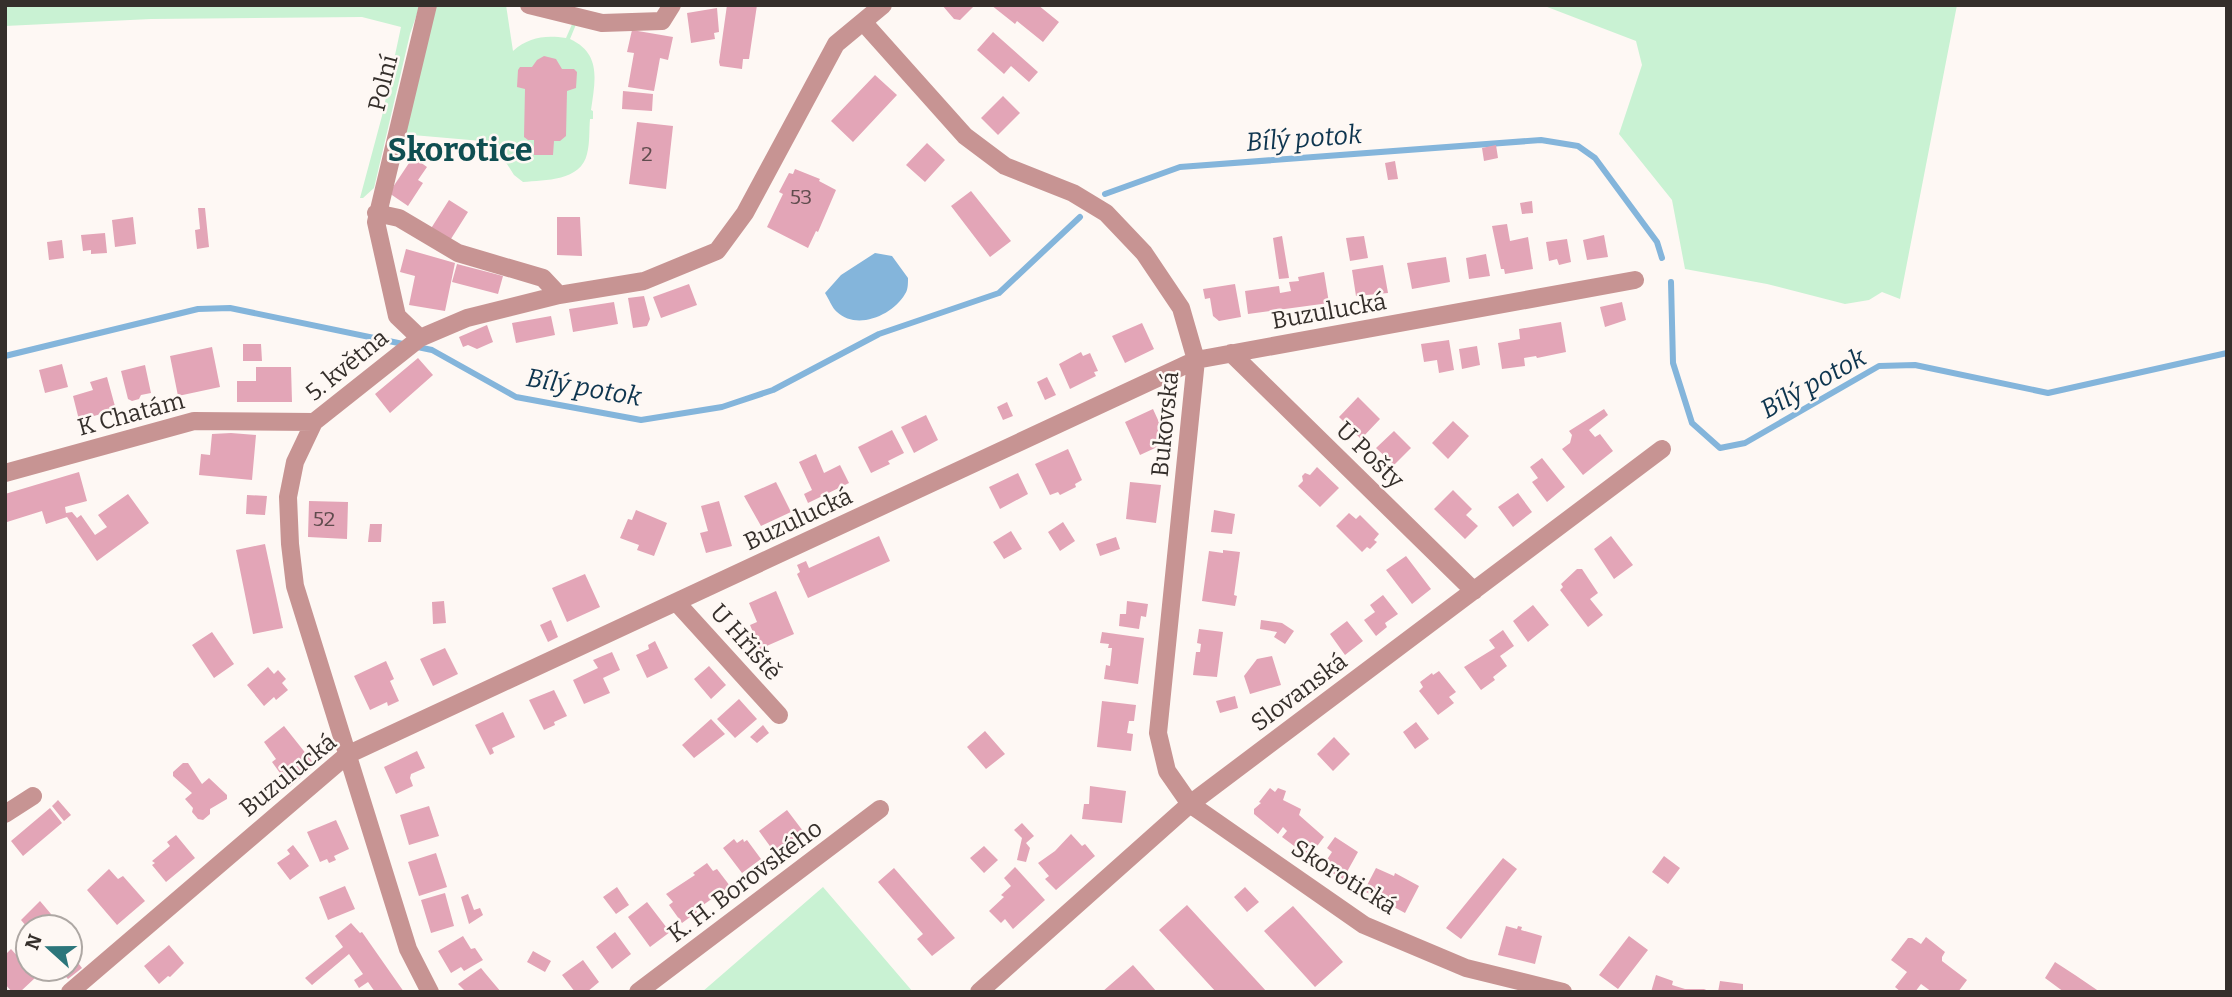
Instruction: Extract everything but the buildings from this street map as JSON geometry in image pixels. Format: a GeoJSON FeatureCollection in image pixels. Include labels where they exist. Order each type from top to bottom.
{"type":"FeatureCollection","features":[{"type":"Feature","properties":{"kind":"street","name":"Polní"},"geometry":{"type":"LineString","coordinates":[[419,338],[397,316],[376,214],[428,5]]}},
{"type":"Feature","properties":{"kind":"street"},"geometry":{"type":"LineString","coordinates":[[529,5],[602,23],[662,21],[672,5]]}},
{"type":"Feature","properties":{"kind":"street","name":"5. května"},"geometry":{"type":"LineString","coordinates":[[430,992],[408,949],[295,586],[288,497],[296,462],[314,422],[419,338],[467,318],[559,295],[644,281],[717,251],[745,213],[836,44],[883,5]]}},
{"type":"Feature","properties":{"kind":"street","name":"Bukovská"},"geometry":{"type":"LineString","coordinates":[[863,23],[965,136],[1005,166],[1073,193],[1106,214],[1144,253],[1181,308],[1196,360],[1158,733],[1167,771],[1190,804]]}},
{"type":"Feature","properties":{"kind":"street"},"geometry":{"type":"LineString","coordinates":[[376,214],[399,218],[458,253],[543,278],[559,295]]}},
{"type":"Feature","properties":{"kind":"street","name":"Buzulucká"},"geometry":{"type":"LineString","coordinates":[[70,992],[347,755],[1196,360],[1635,280]]}},
{"type":"Feature","properties":{"kind":"street","name":"U Pošty"},"geometry":{"type":"LineString","coordinates":[[1231,353],[1474,592]]}},
{"type":"Feature","properties":{"kind":"street","name":"K Chatám"},"geometry":{"type":"LineString","coordinates":[[5,473],[194,421],[314,422]]}},
{"type":"Feature","properties":{"kind":"street","name":"Slovanská"},"geometry":{"type":"LineString","coordinates":[[979,992],[1190,804],[1662,449]]}},
{"type":"Feature","properties":{"kind":"street","name":"U Hřiště"},"geometry":{"type":"LineString","coordinates":[[677,603],[779,715]]}},
{"type":"Feature","properties":{"kind":"street"},"geometry":{"type":"LineString","coordinates":[[5,814],[33,796]]}},
{"type":"Feature","properties":{"kind":"street","name":"Skorotická"},"geometry":{"type":"LineString","coordinates":[[1190,804],[1364,925],[1466,968],[1563,992]]}},
{"type":"Feature","properties":{"kind":"street","name":"K. H. Borovského"},"geometry":{"type":"LineString","coordinates":[[638,992],[880,809]]}},
{"type":"Feature","properties":{"kind":"green space"},"geometry":{"type":"Polygon","coordinates":[[[5,5],[420,5],[410,34],[374,188],[360,198],[382,116],[401,27],[362,17],[151,19],[5,26],[5,5]]]}},
{"type":"Feature","properties":{"kind":"green space"},"geometry":{"type":"Polygon","coordinates":[[[434,5],[506,5],[513,51],[538,38],[566,38],[573,22],[577,22],[570,39],[580,45],[592,60],[595,79],[588,150],[578,169],[561,177],[523,182],[514,175],[493,142],[401,134],[434,5]]]}},
{"type":"Feature","properties":{"kind":"green space"},"geometry":{"type":"Polygon","coordinates":[[[1542,5],[1957,5],[1900,299],[1882,292],[1869,300],[1845,304],[1767,284],[1685,269],[1672,200],[1619,134],[1642,65],[1636,41],[1542,5]]]}},
{"type":"Feature","properties":{"kind":"green space"},"geometry":{"type":"Polygon","coordinates":[[[823,887],[913,992],[702,992],[823,887]]]}},
{"type":"Feature","properties":{"kind":"water"},"geometry":{"type":"Polygon","coordinates":[[[875,253],[892,256],[908,278],[906,292],[892,308],[874,318],[845,318],[835,310],[825,293],[841,275],[875,253]]]}},
{"type":"Feature","properties":{"kind":"waterway","name":"Bílý potok"},"geometry":{"type":"LineString","coordinates":[[1105,194],[1180,167],[1541,140],[1578,146],[1595,158],[1657,242],[1662,258]]}},
{"type":"Feature","properties":{"kind":"waterway","name":"Bílý potok"},"geometry":{"type":"LineString","coordinates":[[5,356],[198,309],[230,308],[432,350],[516,397],[641,420],[722,407],[773,390],[879,334],[999,293],[1080,217]]}},
{"type":"Feature","properties":{"kind":"waterway","name":"Bílý potok"},"geometry":{"type":"LineString","coordinates":[[1671,282],[1673,363],[1692,423],[1720,448],[1745,443],[1879,366],[1915,365],[2048,393],[2227,353]]}},
{"type":"Feature","properties":{"kind":"district","name":"Skorotice"},"geometry":{"type":"Point","coordinates":[460,150]}}]}
